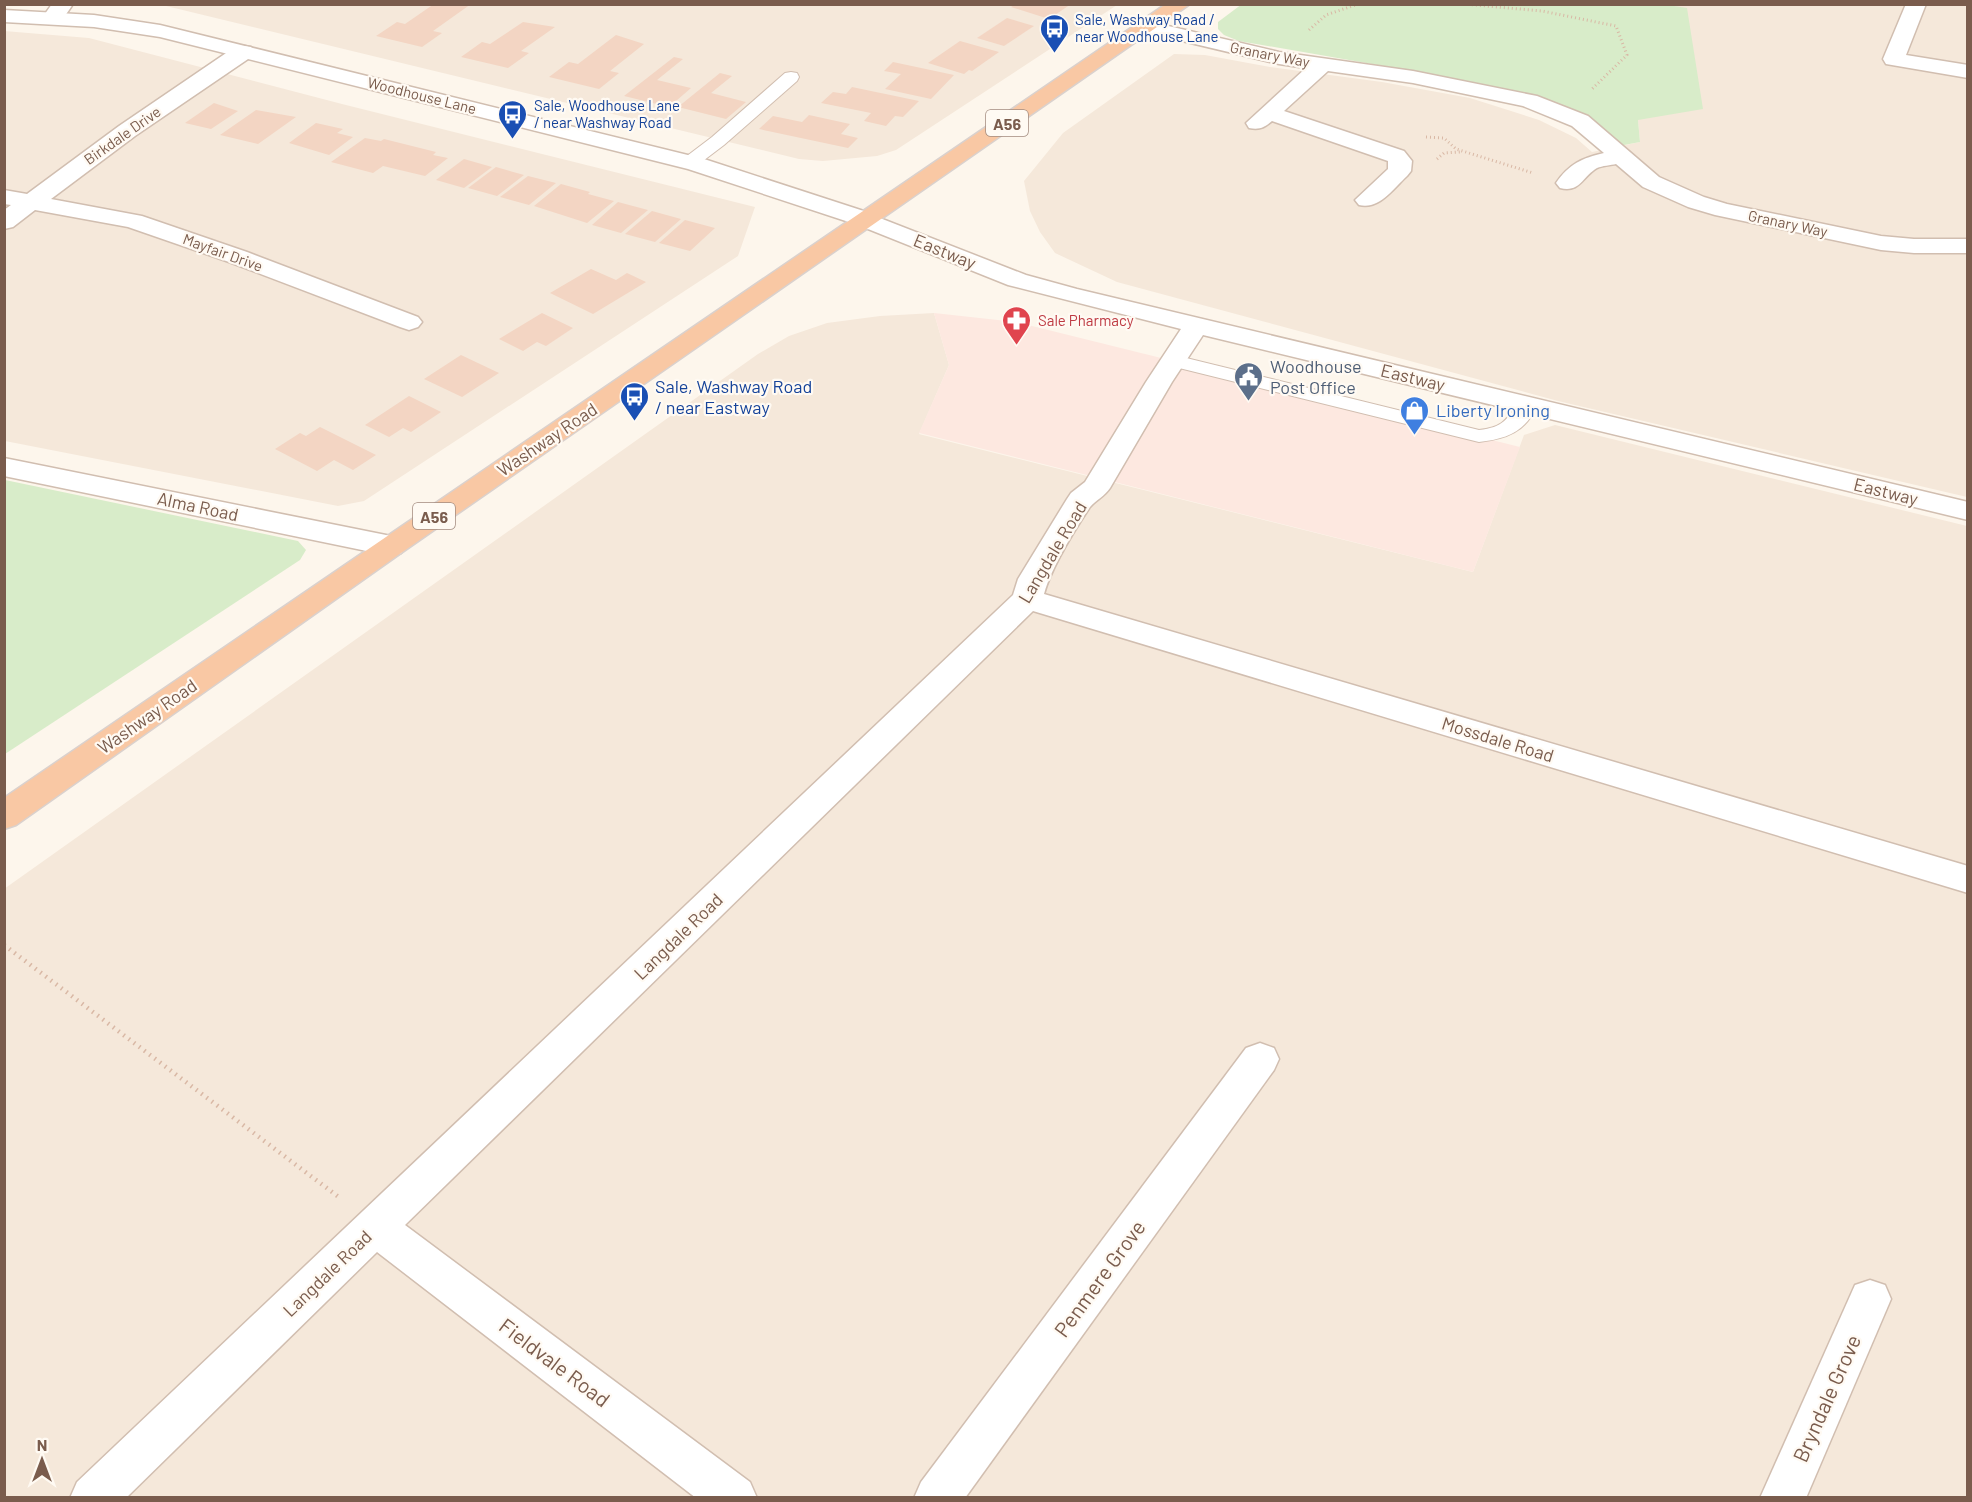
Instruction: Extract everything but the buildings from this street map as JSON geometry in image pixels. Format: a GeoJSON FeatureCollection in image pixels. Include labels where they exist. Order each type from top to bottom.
{"type":"FeatureCollection","features":[{"type":"Feature","properties":{"kind":"highway","name":"Washway Road"},"geometry":{"type":"LineString","coordinates":[[4,816],[391,546],[1180,4]]}},
{"type":"Feature","properties":{"kind":"street"},"geometry":{"type":"LineString","coordinates":[[1916,4],[1894,59],[1968,72]]}},
{"type":"Feature","properties":{"kind":"street","name":"Woodhouse Lane"},"geometry":{"type":"LineString","coordinates":[[4,16],[57,11],[94,21],[160,31],[502,114],[689,163],[867,220]]}},
{"type":"Feature","properties":{"kind":"street","name":"Granary Way"},"geometry":{"type":"LineString","coordinates":[[1147,27],[1279,58],[1413,77],[1498,93],[1551,109],[1580,121],[1652,182],[1696,202],[1723,210],[1881,243],[1914,246],[1968,246]]}},
{"type":"Feature","properties":{"kind":"street","name":"Birkdale Drive"},"geometry":{"type":"LineString","coordinates":[[4,222],[127,131],[243,52]]}},
{"type":"Feature","properties":{"kind":"street","name":"Granary Way"},"geometry":{"type":"LineString","coordinates":[[1323,64],[1263,118],[1396,156],[1400,161],[1399,171],[1367,200]]}},
{"type":"Feature","properties":{"kind":"street"},"geometry":{"type":"LineString","coordinates":[[1568,183],[1588,163],[1622,156]]}},
{"type":"Feature","properties":{"kind":"street","name":"Mayfair Drive"},"geometry":{"type":"LineString","coordinates":[[4,197],[133,221],[238,257],[409,322]]}},
{"type":"Feature","properties":{"kind":"street","name":"Eastway"},"geometry":{"type":"LineString","coordinates":[[867,220],[1017,280],[1070,295],[1968,511]]}},
{"type":"Feature","properties":{"kind":"street","name":"Langdale Road"},"geometry":{"type":"LineString","coordinates":[[93,1497],[1028,599],[1033,579],[1081,499],[1096,488],[1159,382],[1197,325]]}},
{"type":"Feature","properties":{"kind":"street","name":"Alma Road"},"geometry":{"type":"LineString","coordinates":[[4,467],[391,546]]}},
{"type":"Feature","properties":{"kind":"street","name":"Mossdale Road"},"geometry":{"type":"LineString","coordinates":[[1028,599],[1968,880]]}},
{"type":"Feature","properties":{"kind":"street","name":"Penmere Grove"},"geometry":{"type":"LineString","coordinates":[[937,1497],[1260,1059]]}},
{"type":"Feature","properties":{"kind":"street","name":"Fieldvale Road"},"geometry":{"type":"LineString","coordinates":[[375,1227],[734,1497]]}},
{"type":"Feature","properties":{"kind":"street","name":"Bryndale Grove"},"geometry":{"type":"LineString","coordinates":[[1783,1497],[1870,1299]]}},
{"type":"Feature","properties":{"kind":"lane"},"geometry":{"type":"LineString","coordinates":[[689,163],[718,141],[791,77]]}},
{"type":"Feature","properties":{"kind":"lane"},"geometry":{"type":"LineString","coordinates":[[1174,361],[1479,436],[1495,435],[1517,424],[1527,405]]}},
{"type":"Feature","properties":{"kind":"path"},"geometry":{"type":"LineString","coordinates":[[1279,58],[1326,15],[1358,4]]}},
{"type":"Feature","properties":{"kind":"path"},"geometry":{"type":"LineString","coordinates":[[1464,4],[1542,11],[1616,26],[1627,55],[1566,116]]}},
{"type":"Feature","properties":{"kind":"path"},"geometry":{"type":"LineString","coordinates":[[1420,138],[1439,136],[1450,140],[1456,150],[1568,183]]}},
{"type":"Feature","properties":{"kind":"path"},"geometry":{"type":"LineString","coordinates":[[4,945],[343,1199],[375,1227]]}},
{"type":"Feature","properties":{"kind":"shaded area"},"geometry":{"type":"Polygon","coordinates":[[[162,5],[1117,5],[896,150],[877,156],[823,161],[799,159],[162,5]]]}},
{"type":"Feature","properties":{"kind":"shaded area"},"geometry":{"type":"Polygon","coordinates":[[[1668,5],[1967,5],[1967,497],[1558,401],[1117,282],[1055,253],[1040,232],[1030,211],[1024,181],[1063,133],[1174,54],[1205,55],[1470,98],[1539,120],[1576,138],[1592,152],[1640,142],[1638,120],[1687,9],[1668,5]]]}},
{"type":"Feature","properties":{"kind":"shaded area"},"geometry":{"type":"Polygon","coordinates":[[[4,31],[89,38],[755,207],[738,256],[364,501],[338,506],[5,441],[4,31]]]}},
{"type":"Feature","properties":{"kind":"shaded area"},"geometry":{"type":"Polygon","coordinates":[[[934,313],[949,365],[919,434],[1473,572],[1524,435],[1555,425],[1967,526],[1967,1497],[5,1497],[4,889],[758,354],[789,336],[827,323],[880,316],[934,313]]]}},
{"type":"Feature","properties":{"kind":"shaded area"},"geometry":{"type":"Polygon","coordinates":[[[934,313],[1016,322],[1520,447],[1473,572],[919,433],[949,365],[934,313]]]}},
{"type":"Feature","properties":{"kind":"green space"},"geometry":{"type":"Polygon","coordinates":[[[1242,4],[1668,5],[1687,8],[1703,109],[1638,120],[1640,142],[1619,146],[1572,109],[1462,82],[1239,41],[1224,35],[1218,29],[1218,22],[1242,4]]]}},
{"type":"Feature","properties":{"kind":"green space"},"geometry":{"type":"Polygon","coordinates":[[[5,480],[298,541],[306,550],[300,560],[5,754],[5,480]]]}},
{"type":"Feature","properties":{"kind":"place","name":"Sale, Washway Road / near Woodhouse Lane"},"geometry":{"type":"Point","coordinates":[1054,54]}},
{"type":"Feature","properties":{"kind":"place","name":"Sale, Woodhouse Lane / near Washway Road"},"geometry":{"type":"Point","coordinates":[513,140]}},
{"type":"Feature","properties":{"kind":"place","name":"Sale Pharmacy"},"geometry":{"type":"Point","coordinates":[1017,346]}},
{"type":"Feature","properties":{"kind":"place","name":"Woodhouse Post Office"},"geometry":{"type":"Point","coordinates":[1249,402]}},
{"type":"Feature","properties":{"kind":"place","name":"Sale, Washway Road / near Eastway"},"geometry":{"type":"Point","coordinates":[634,422]}},
{"type":"Feature","properties":{"kind":"place","name":"Liberty Ironing"},"geometry":{"type":"Point","coordinates":[1415,436]}}]}
